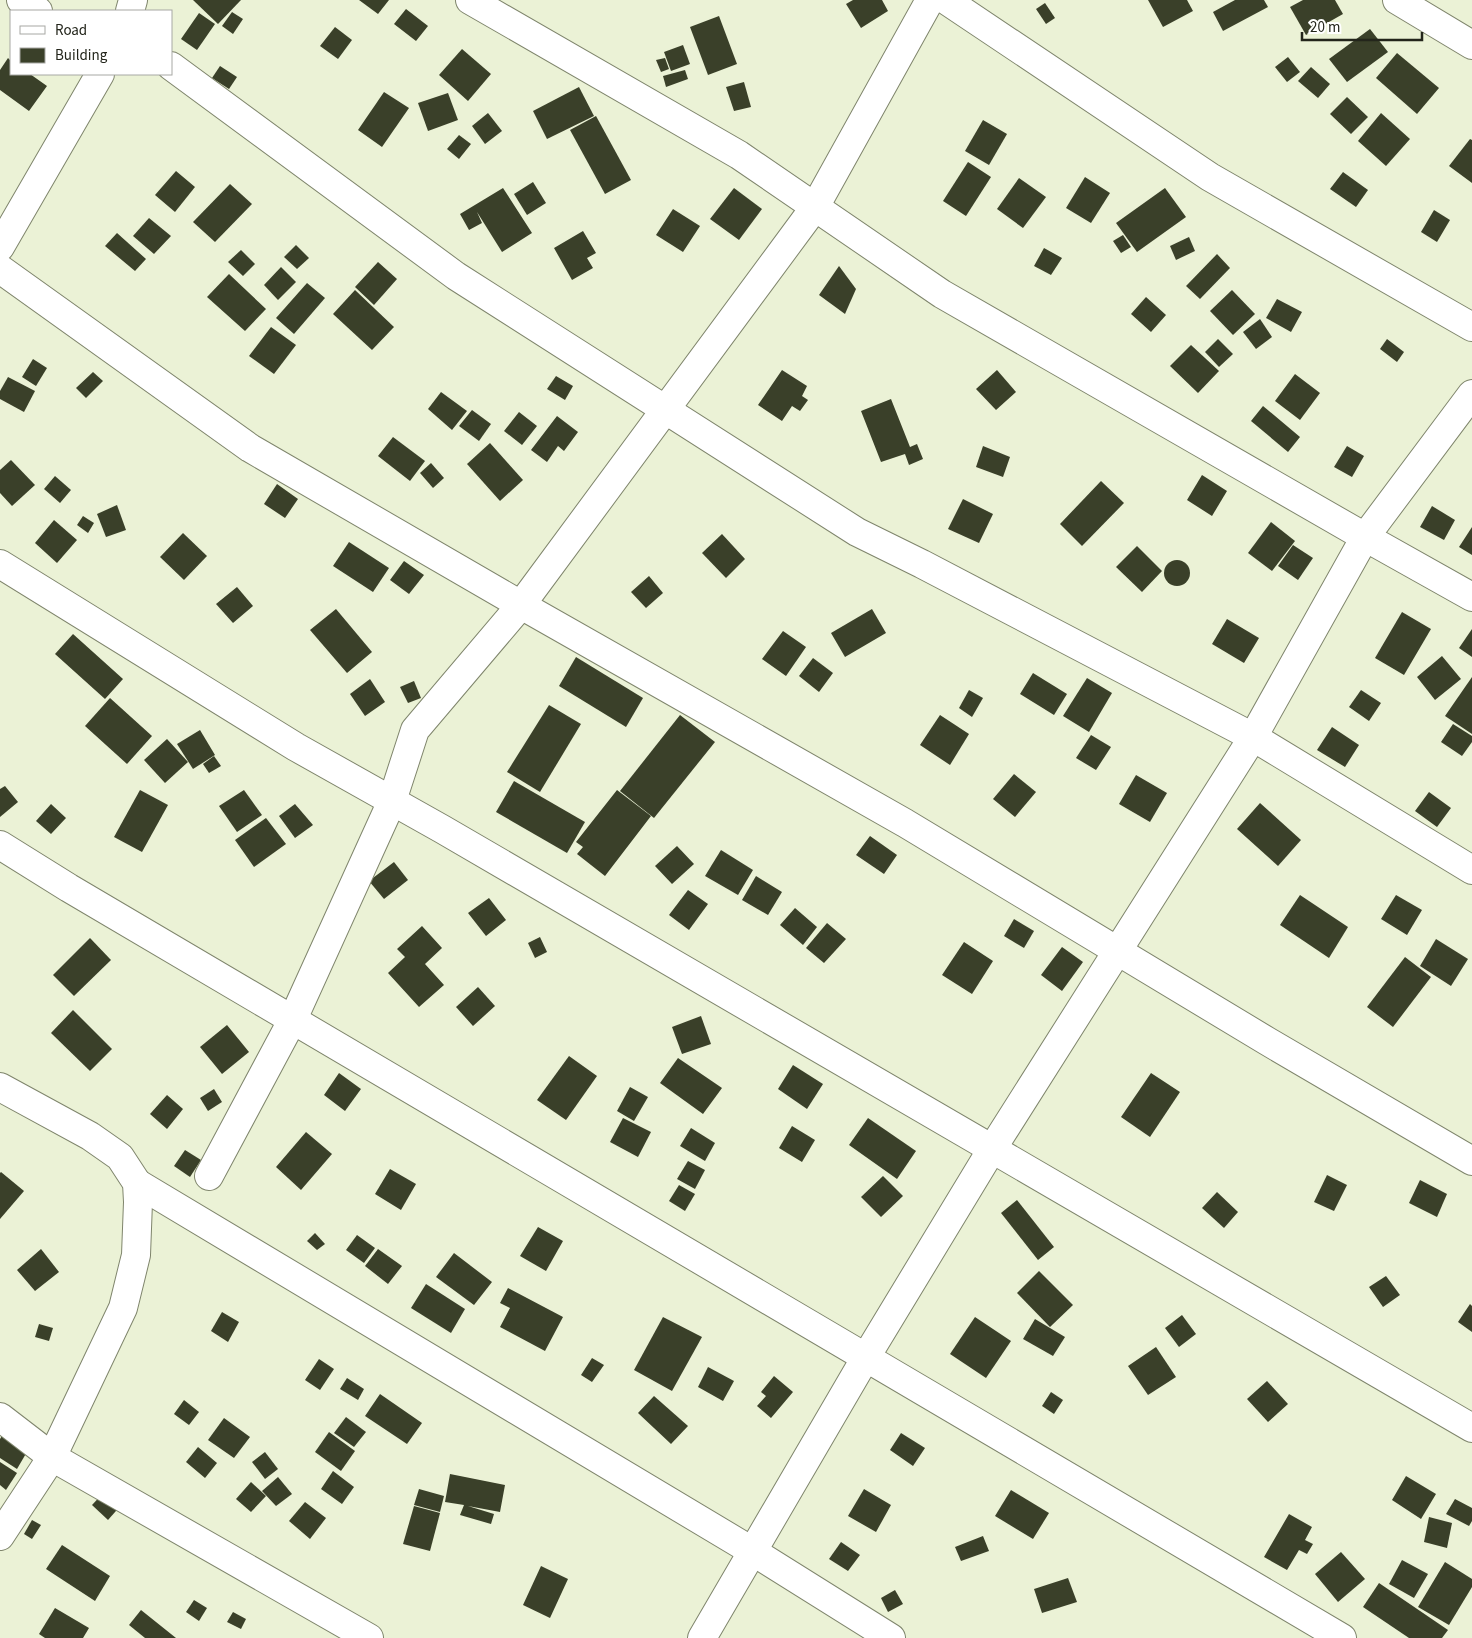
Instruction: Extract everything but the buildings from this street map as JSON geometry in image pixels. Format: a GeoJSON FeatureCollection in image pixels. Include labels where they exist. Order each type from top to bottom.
{"type":"FeatureCollection","features":[{"type":"Feature","properties":{"kind":"street"},"geometry":{"type":"LineString","coordinates":[[21,0],[36,10]]}},
{"type":"Feature","properties":{"kind":"street"},"geometry":{"type":"LineString","coordinates":[[470,0],[739,155],[942,294],[1472,597]]}},
{"type":"Feature","properties":{"kind":"street"},"geometry":{"type":"LineString","coordinates":[[209,1176],[293,1019],[392,801],[415,730],[521,605],[815,207],[930,0]]}},
{"type":"Feature","properties":{"kind":"street"},"geometry":{"type":"LineString","coordinates":[[946,0],[1210,178],[1472,327]]}},
{"type":"Feature","properties":{"kind":"street"},"geometry":{"type":"LineString","coordinates":[[1397,0],[1472,45]]}},
{"type":"Feature","properties":{"kind":"street"},"geometry":{"type":"LineString","coordinates":[[172,67],[456,276],[857,532],[1253,737],[1472,870]]}},
{"type":"Feature","properties":{"kind":"street"},"geometry":{"type":"LineString","coordinates":[[0,248],[99,75]]}},
{"type":"Feature","properties":{"kind":"street"},"geometry":{"type":"LineString","coordinates":[[0,269],[250,448],[904,823],[1472,1161]]}},
{"type":"Feature","properties":{"kind":"street"},"geometry":{"type":"LineString","coordinates":[[702,1638],[866,1357],[992,1148],[1253,737],[1365,537],[1472,394]]}},
{"type":"Feature","properties":{"kind":"street"},"geometry":{"type":"LineString","coordinates":[[0,564],[287,741],[1472,1428]]}},
{"type":"Feature","properties":{"kind":"street"},"geometry":{"type":"LineString","coordinates":[[0,845],[77,893],[1342,1638]]}},
{"type":"Feature","properties":{"kind":"street"},"geometry":{"type":"LineString","coordinates":[[0,1086],[90,1136],[120,1157],[137,1183],[752,1551],[891,1638]]}},
{"type":"Feature","properties":{"kind":"street"},"geometry":{"type":"LineString","coordinates":[[0,1536],[52,1457],[123,1308],[136,1255],[137,1183]]}},
{"type":"Feature","properties":{"kind":"street"},"geometry":{"type":"LineString","coordinates":[[0,1417],[52,1457],[369,1638]]}}]}
